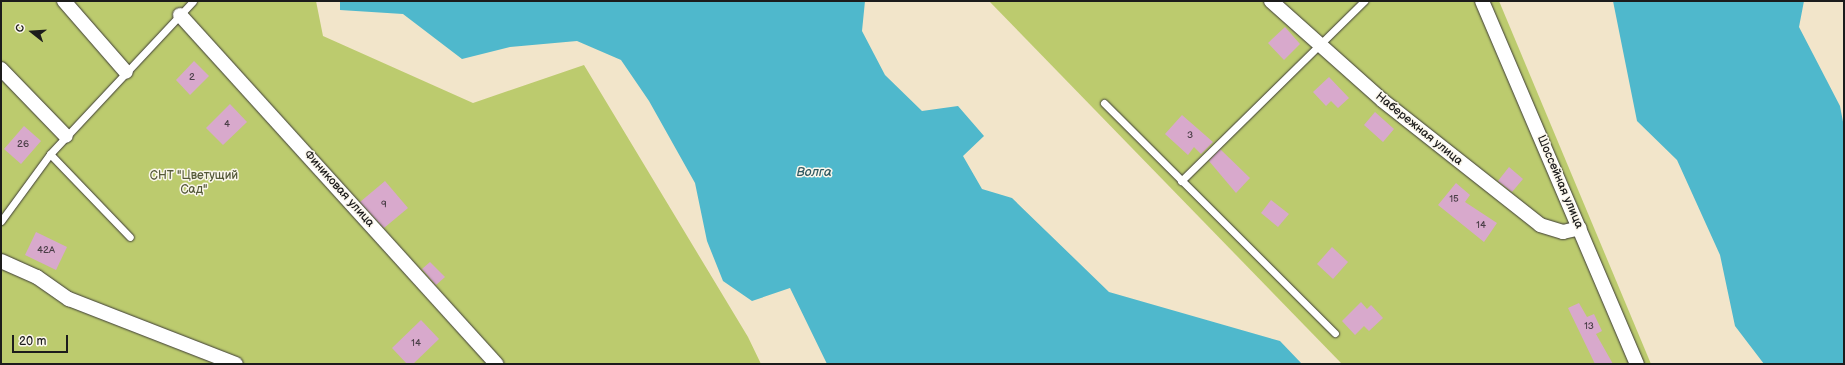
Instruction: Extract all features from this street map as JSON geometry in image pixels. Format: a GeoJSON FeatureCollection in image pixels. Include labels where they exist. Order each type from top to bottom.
{"type":"FeatureCollection","features":[{"type":"Feature","properties":{"kind":"street"},"geometry":{"type":"LineString","coordinates":[[64,1],[126,72]]}},
{"type":"Feature","properties":{"kind":"street","name":"Набережная улица"},"geometry":{"type":"LineString","coordinates":[[1271,1],[1382,100],[1540,224],[1563,232],[1580,228]]}},
{"type":"Feature","properties":{"kind":"street","name":"Шоссейная улица"},"geometry":{"type":"LineString","coordinates":[[1482,1],[1637,364]]}},
{"type":"Feature","properties":{"kind":"street","name":"Финиковая улица"},"geometry":{"type":"LineString","coordinates":[[180,15],[496,364]]}},
{"type":"Feature","properties":{"kind":"street"},"geometry":{"type":"LineString","coordinates":[[1,69],[66,136]]}},
{"type":"Feature","properties":{"kind":"street"},"geometry":{"type":"LineString","coordinates":[[1,261],[37,277],[70,299],[236,364]]}},
{"type":"Feature","properties":{"kind":"lane"},"geometry":{"type":"LineString","coordinates":[[1,221],[50,154],[193,1]]}},
{"type":"Feature","properties":{"kind":"lane"},"geometry":{"type":"LineString","coordinates":[[1182,181],[1364,1]]}},
{"type":"Feature","properties":{"kind":"lane"},"geometry":{"type":"LineString","coordinates":[[1104,103],[1335,333]]}},
{"type":"Feature","properties":{"kind":"lane"},"geometry":{"type":"LineString","coordinates":[[50,154],[130,237]]}},
{"type":"Feature","properties":{"kind":"green space","name":"СНТ \"Цветущий Сад\""},"geometry":{"type":"Polygon","coordinates":[[[1,1],[316,1],[323,36],[473,103],[584,65],[748,337],[761,364],[1,364],[1,1]]]}},
{"type":"Feature","properties":{"kind":"green space"},"geometry":{"type":"Polygon","coordinates":[[[989,1],[1499,1],[1651,364],[1342,364],[989,1]]]}},
{"type":"Feature","properties":{"kind":"water","name":"Волга"},"geometry":{"type":"Polygon","coordinates":[[[340,1],[865,1],[862,31],[885,75],[922,111],[958,106],[984,136],[963,156],[982,189],[1012,198],[1109,292],[1280,341],[1302,364],[827,364],[790,288],[752,301],[723,281],[707,241],[695,183],[649,101],[621,60],[577,41],[510,47],[462,59],[403,14],[340,10],[340,1]]]}},
{"type":"Feature","properties":{"kind":"water"},"geometry":{"type":"Polygon","coordinates":[[[1613,1],[1804,1],[1799,27],[1840,106],[1844,127],[1844,364],[1764,364],[1735,326],[1720,255],[1677,160],[1637,121],[1613,1]]]}},
{"type":"Feature","properties":{"kind":"building"},"geometry":{"type":"Polygon","coordinates":[[[1285,27],[1300,44],[1284,60],[1268,43],[1285,27]]]}},
{"type":"Feature","properties":{"kind":"building"},"geometry":{"type":"Polygon","coordinates":[[[194,61],[209,76],[190,95],[176,80],[194,61]]]}},
{"type":"Feature","properties":{"kind":"building"},"geometry":{"type":"Polygon","coordinates":[[[1329,77],[1349,98],[1338,108],[1331,101],[1326,106],[1313,92],[1329,77]]]}},
{"type":"Feature","properties":{"kind":"building"},"geometry":{"type":"Polygon","coordinates":[[[230,104],[247,122],[223,145],[206,128],[230,104]]]}},
{"type":"Feature","properties":{"kind":"building"},"geometry":{"type":"Polygon","coordinates":[[[1375,112],[1394,129],[1383,142],[1364,125],[1375,112]]]}},
{"type":"Feature","properties":{"kind":"building"},"geometry":{"type":"Polygon","coordinates":[[[1182,115],[1213,142],[1201,154],[1194,147],[1188,155],[1165,134],[1182,115]]]}},
{"type":"Feature","properties":{"kind":"building"},"geometry":{"type":"Polygon","coordinates":[[[24,126],[41,141],[21,164],[4,149],[24,126]]]}},
{"type":"Feature","properties":{"kind":"building"},"geometry":{"type":"Polygon","coordinates":[[[1220,149],[1250,178],[1236,193],[1209,161],[1220,149]]]}},
{"type":"Feature","properties":{"kind":"building"},"geometry":{"type":"Polygon","coordinates":[[[1509,167],[1523,179],[1512,192],[1498,181],[1509,167]]]}},
{"type":"Feature","properties":{"kind":"building"},"geometry":{"type":"Polygon","coordinates":[[[385,181],[408,208],[384,228],[360,202],[385,181]]]}},
{"type":"Feature","properties":{"kind":"building"},"geometry":{"type":"Polygon","coordinates":[[[1456,183],[1470,195],[1465,202],[1497,223],[1484,242],[1438,205],[1456,183]]]}},
{"type":"Feature","properties":{"kind":"building"},"geometry":{"type":"Polygon","coordinates":[[[1271,200],[1289,214],[1278,227],[1261,213],[1271,200]]]}},
{"type":"Feature","properties":{"kind":"building"},"geometry":{"type":"Polygon","coordinates":[[[36,232],[67,247],[56,270],[25,255],[36,232]]]}},
{"type":"Feature","properties":{"kind":"building"},"geometry":{"type":"Polygon","coordinates":[[[1332,247],[1348,262],[1333,279],[1317,264],[1332,247]]]}},
{"type":"Feature","properties":{"kind":"building"},"geometry":{"type":"Polygon","coordinates":[[[430,262],[445,277],[436,285],[422,269],[430,262]]]}},
{"type":"Feature","properties":{"kind":"building"},"geometry":{"type":"Polygon","coordinates":[[[1361,302],[1367,309],[1371,305],[1383,318],[1369,331],[1364,326],[1355,335],[1342,321],[1361,302]]]}},
{"type":"Feature","properties":{"kind":"building"},"geometry":{"type":"Polygon","coordinates":[[[1579,303],[1587,317],[1594,314],[1602,331],[1596,334],[1613,364],[1595,364],[1568,308],[1579,303]]]}},
{"type":"Feature","properties":{"kind":"building"},"geometry":{"type":"Polygon","coordinates":[[[421,320],[439,339],[413,364],[407,364],[392,348],[421,320]]]}}]}
